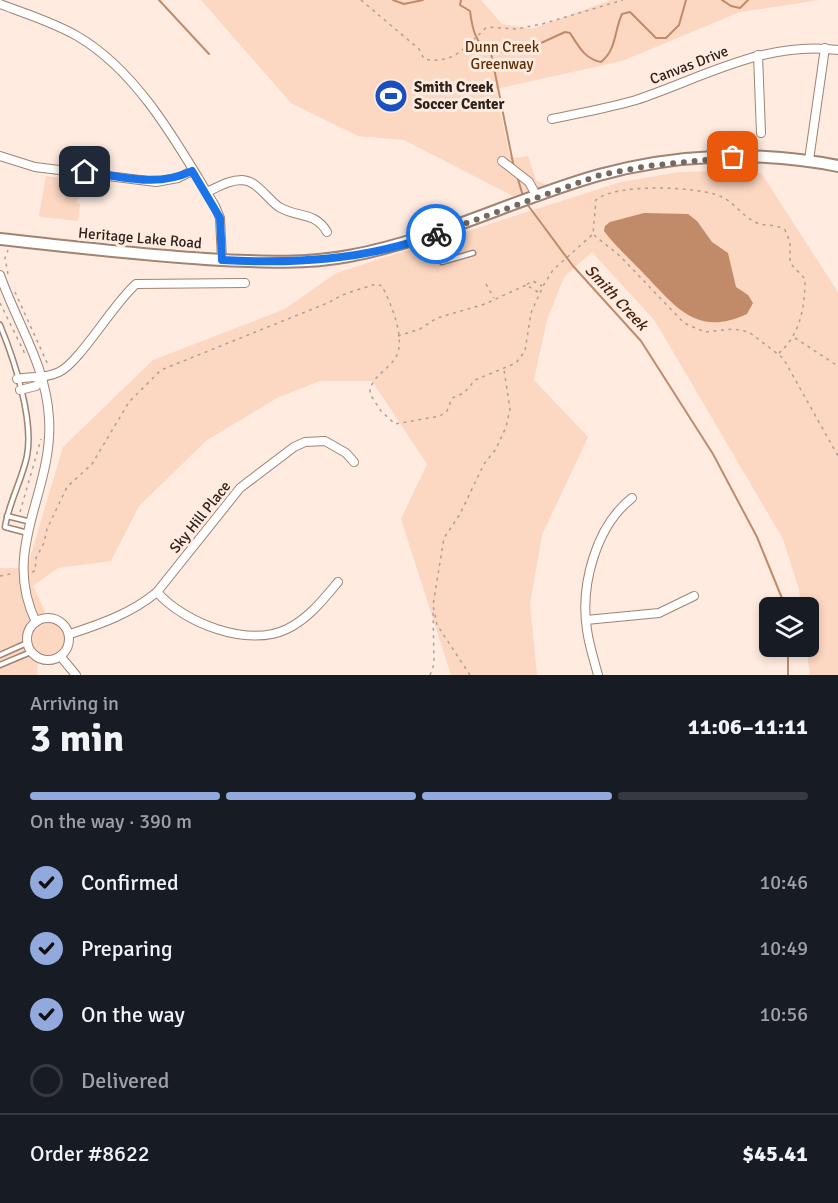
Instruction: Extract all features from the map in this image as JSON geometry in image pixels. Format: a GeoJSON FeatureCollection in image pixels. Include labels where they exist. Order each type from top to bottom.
{"type":"FeatureCollection","features":[{"type":"Feature","properties":{"kind":"main road","name":"Heritage Lake Road"},"geometry":{"type":"LineString","coordinates":[[0,239],[162,258],[301,262],[346,257],[422,239],[600,175],[647,166],[733,157],[809,160],[838,166]]}},
{"type":"Feature","properties":{"kind":"street"},"geometry":{"type":"LineString","coordinates":[[0,4],[77,36],[113,63],[149,102],[207,192],[220,218],[222,260]]}},
{"type":"Feature","properties":{"kind":"street"},"geometry":{"type":"LineString","coordinates":[[809,160],[825,48]]}},
{"type":"Feature","properties":{"kind":"street","name":"Canvas Drive"},"geometry":{"type":"LineString","coordinates":[[552,119],[638,99],[738,60],[758,55],[825,48],[838,50]]}},
{"type":"Feature","properties":{"kind":"street"},"geometry":{"type":"LineString","coordinates":[[758,55],[761,133]]}},
{"type":"Feature","properties":{"kind":"street"},"geometry":{"type":"LineString","coordinates":[[0,156],[35,167],[156,182],[178,178],[192,171]]}},
{"type":"Feature","properties":{"kind":"street"},"geometry":{"type":"LineString","coordinates":[[502,161],[529,182],[537,197]]}},
{"type":"Feature","properties":{"kind":"street"},"geometry":{"type":"LineString","coordinates":[[207,192],[230,181],[250,182],[282,209],[313,216],[321,222],[327,232]]}},
{"type":"Feature","properties":{"kind":"street"},"geometry":{"type":"LineString","coordinates":[[4,275],[44,378],[50,438],[24,532],[19,573],[24,597],[36,622]]}},
{"type":"Feature","properties":{"kind":"street"},"geometry":{"type":"LineString","coordinates":[[20,390],[36,386],[44,378],[65,368],[124,294],[136,284],[245,283]]}},
{"type":"Feature","properties":{"kind":"street"},"geometry":{"type":"LineString","coordinates":[[17,379],[44,378]]}},
{"type":"Feature","properties":{"kind":"street","name":"Sky Hill Place"},"geometry":{"type":"LineString","coordinates":[[70,634],[122,615],[158,592],[240,488],[294,447],[305,442],[325,441],[346,453],[354,462]]}},
{"type":"Feature","properties":{"kind":"street"},"geometry":{"type":"LineString","coordinates":[[598,675],[586,621],[592,564],[618,509],[632,498]]}},
{"type":"Feature","properties":{"kind":"street"},"geometry":{"type":"LineString","coordinates":[[158,592],[170,606],[188,618],[234,633],[274,633],[297,623],[319,605],[338,582]]}},
{"type":"Feature","properties":{"kind":"street"},"geometry":{"type":"LineString","coordinates":[[586,621],[659,613],[694,596]]}},
{"type":"Feature","properties":{"kind":"street"},"geometry":{"type":"LineString","coordinates":[[42,619],[56,619],[66,627],[70,634],[69,646],[61,657],[48,661],[31,652],[27,643],[28,632],[36,622],[42,619]]}},
{"type":"Feature","properties":{"kind":"street"},"geometry":{"type":"LineString","coordinates":[[61,657],[76,675]]}},
{"type":"Feature","properties":{"kind":"lane"},"geometry":{"type":"LineString","coordinates":[[422,239],[442,262],[473,253]]}},
{"type":"Feature","properties":{"kind":"lane"},"geometry":{"type":"LineString","coordinates":[[0,325],[20,390],[28,430],[27,453],[5,527],[24,532]]}},
{"type":"Feature","properties":{"kind":"lane"},"geometry":{"type":"LineString","coordinates":[[7,516],[27,521]]}},
{"type":"Feature","properties":{"kind":"lane"},"geometry":{"type":"LineString","coordinates":[[0,655],[27,643]]}},
{"type":"Feature","properties":{"kind":"lane"},"geometry":{"type":"LineString","coordinates":[[1,663],[31,652]]}},
{"type":"Feature","properties":{"kind":"path"},"geometry":{"type":"LineString","coordinates":[[361,0],[419,50],[424,59],[447,60],[488,27],[516,28],[542,24],[623,0]]}},
{"type":"Feature","properties":{"kind":"path"},"geometry":{"type":"LineString","coordinates":[[0,576],[35,571],[36,558],[47,529],[67,487],[92,464],[129,402],[160,370],[330,302],[339,295],[350,294],[376,284],[382,286],[389,301],[398,336],[398,347],[393,361],[369,390],[375,405],[395,424],[440,416],[447,411],[452,398],[464,393],[476,380],[516,363],[525,351],[531,313],[539,293],[553,270],[594,234],[597,198],[605,194],[662,187],[712,193],[738,207],[755,223],[782,227],[790,242],[790,263],[805,279],[794,338],[778,354]]}},
{"type":"Feature","properties":{"kind":"path"},"geometry":{"type":"LineString","coordinates":[[594,234],[620,256],[684,323],[705,332],[739,329],[749,332],[778,354],[790,366],[838,456]]}},
{"type":"Feature","properties":{"kind":"path"},"geometry":{"type":"LineString","coordinates":[[4,275],[6,251],[11,248]]}},
{"type":"Feature","properties":{"kind":"path"},"geometry":{"type":"LineString","coordinates":[[398,336],[420,329],[437,318],[455,314],[526,285],[532,280],[544,285]]}},
{"type":"Feature","properties":{"kind":"path"},"geometry":{"type":"LineString","coordinates":[[486,284],[494,298]]}},
{"type":"Feature","properties":{"kind":"path"},"geometry":{"type":"LineString","coordinates":[[526,285],[539,293]]}},
{"type":"Feature","properties":{"kind":"path"},"geometry":{"type":"LineString","coordinates":[[14,290],[50,369]]}},
{"type":"Feature","properties":{"kind":"path"},"geometry":{"type":"LineString","coordinates":[[0,303],[29,364]]}},
{"type":"Feature","properties":{"kind":"path"},"geometry":{"type":"LineString","coordinates":[[794,338],[838,366]]}},
{"type":"Feature","properties":{"kind":"path"},"geometry":{"type":"LineString","coordinates":[[430,675],[434,664],[433,607],[444,538],[460,514],[484,464],[496,449],[507,427],[510,408],[503,369]]}},
{"type":"Feature","properties":{"kind":"path"},"geometry":{"type":"LineString","coordinates":[[19,516],[38,456],[41,435]]}},
{"type":"Feature","properties":{"kind":"path"},"geometry":{"type":"LineString","coordinates":[[433,607],[437,625],[470,675]]}},
{"type":"Feature","properties":{"kind":"green space","name":"Smith Creek Soccer Center"},"geometry":{"type":"Polygon","coordinates":[[[201,0],[481,0],[502,24],[532,29],[611,0],[820,0],[740,12],[622,61],[496,89],[509,155],[515,158],[528,156],[536,180],[546,185],[513,196],[404,140],[358,136],[291,103],[201,0]]]}},
{"type":"Feature","properties":{"kind":"green space"},"geometry":{"type":"Polygon","coordinates":[[[679,172],[761,173],[838,292],[838,675],[810,675],[807,657],[819,657],[819,597],[800,597],[783,539],[655,321],[592,252],[564,277],[547,320],[534,380],[588,437],[542,535],[530,604],[537,675],[451,675],[401,519],[427,464],[372,381],[320,381],[279,397],[207,440],[139,506],[111,561],[58,568],[33,586],[45,612],[28,621],[22,639],[38,663],[37,675],[0,675],[0,568],[27,568],[63,447],[153,360],[285,309],[336,273],[621,182],[679,172]]]}},
{"type":"Feature","properties":{"kind":"green space"},"geometry":{"type":"Polygon","coordinates":[[[46,176],[80,180],[80,198],[76,201],[80,205],[78,221],[39,215],[46,176]]]}},
{"type":"Feature","properties":{"kind":"green space"},"geometry":{"type":"Polygon","coordinates":[[[49,623],[61,628],[66,640],[61,652],[49,657],[37,652],[32,640],[37,628],[49,623]]]}},
{"type":"Feature","properties":{"kind":"shaded area"},"geometry":{"type":"Polygon","coordinates":[[[644,213],[688,214],[697,221],[712,242],[728,253],[736,287],[748,295],[753,303],[747,314],[730,320],[714,322],[701,320],[689,316],[667,298],[604,231],[605,226],[610,222],[644,213]]]}},
{"type":"Feature","properties":{"kind":"waterway"},"geometry":{"type":"LineString","coordinates":[[159,0],[209,54]]}},
{"type":"Feature","properties":{"kind":"waterway","name":"Smith Creek"},"geometry":{"type":"LineString","coordinates":[[393,0],[404,4],[423,0]]}},
{"type":"Feature","properties":{"kind":"waterway","name":"Smith Creek"},"geometry":{"type":"LineString","coordinates":[[461,0],[460,5],[470,11],[473,29],[478,40],[491,53],[514,168]]}},
{"type":"Feature","properties":{"kind":"waterway"},"geometry":{"type":"LineString","coordinates":[[491,53],[530,48],[565,32],[570,33],[587,55],[601,62],[613,46],[622,14],[630,12],[656,38],[666,38],[679,25],[686,0]]}},
{"type":"Feature","properties":{"kind":"waterway"},"geometry":{"type":"LineString","coordinates":[[722,0],[731,6],[740,8],[748,0]]}},
{"type":"Feature","properties":{"kind":"waterway","name":"Smith Creek"},"geometry":{"type":"LineString","coordinates":[[517,176],[523,196]]}},
{"type":"Feature","properties":{"kind":"waterway","name":"Smith Creek"},"geometry":{"type":"LineString","coordinates":[[527,204],[573,266],[641,341],[713,454],[757,537],[782,597]]}},
{"type":"Feature","properties":{"kind":"waterway","name":"Smith Creek"},"geometry":{"type":"LineString","coordinates":[[788,657],[788,675]]}},
{"type":"Feature","properties":{"kind":"way so far"},"geometry":{"type":"LineString","coordinates":[[436,234],[600,175],[647,166],[733,157]]}},
{"type":"Feature","properties":{"kind":"place","name":"Smith Creek Soccer Center"},"geometry":{"type":"Point","coordinates":[391,96]}},
{"type":"Feature","properties":{"kind":"route"},"geometry":{"type":"LineString","coordinates":[[85,172],[156,182],[178,178],[192,171],[207,192],[220,218],[222,260],[270,263],[346,257],[382,250],[436,234]]}},
{"type":"Feature","properties":{"kind":"park label","name":"Dunn Creek Greenway"},"geometry":{"type":"Point","coordinates":[502,56]}}]}
